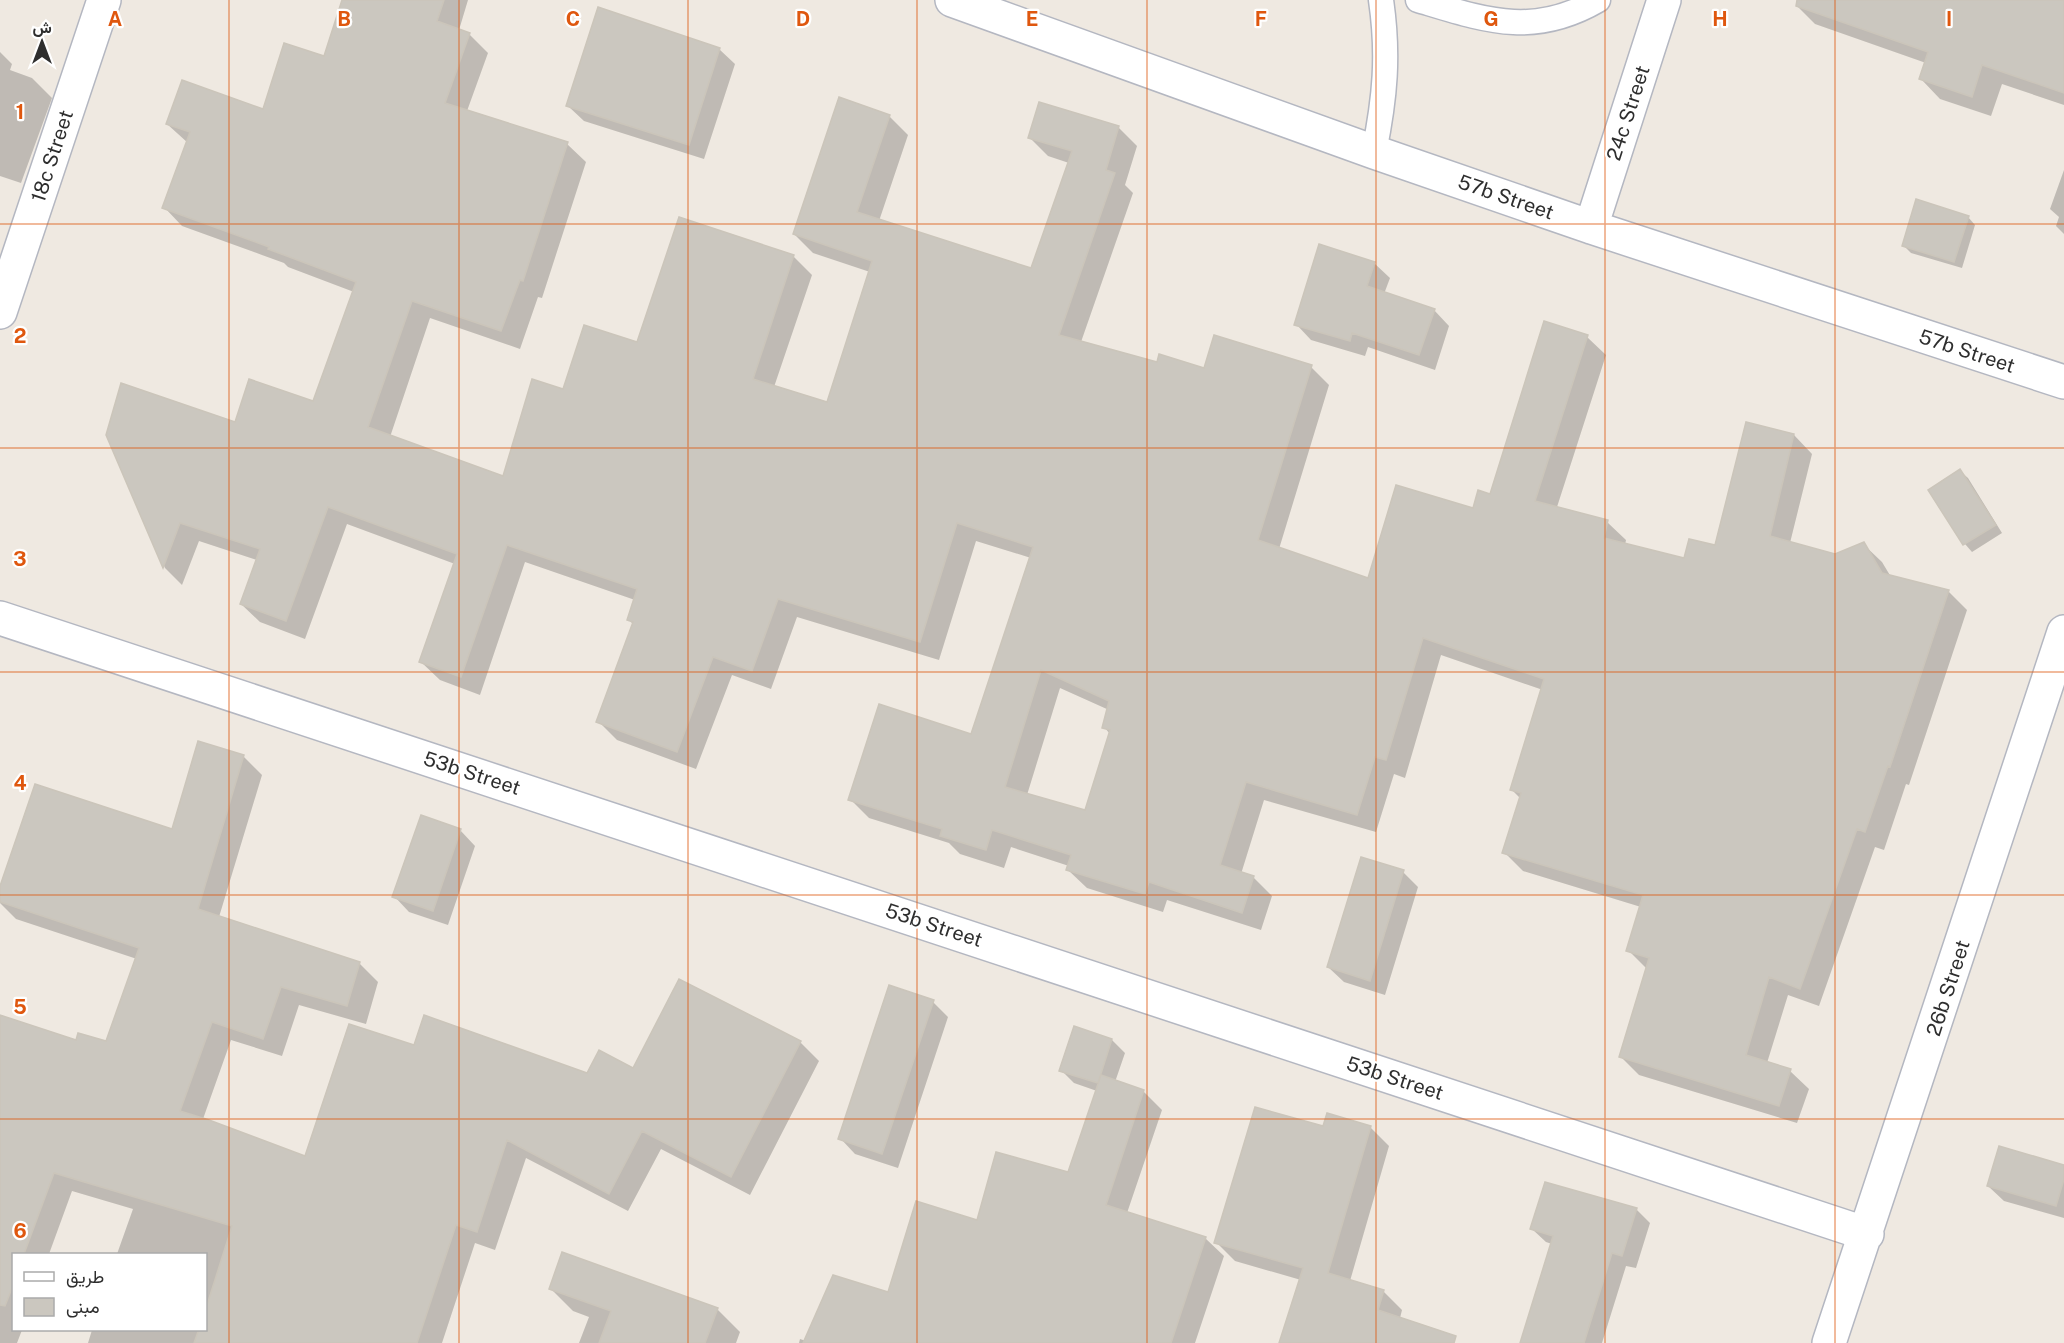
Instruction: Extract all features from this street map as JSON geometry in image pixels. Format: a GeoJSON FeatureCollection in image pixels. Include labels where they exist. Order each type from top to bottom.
{"type":"FeatureCollection","features":[{"type":"Feature","properties":{"kind":"street","name":"18c Street"},"geometry":{"type":"LineString","coordinates":[[0,312],[104,0]]}},
{"type":"Feature","properties":{"kind":"street","name":"57b Street"},"geometry":{"type":"LineString","coordinates":[[952,0],[1374,152],[1592,227],[2064,382]]}},
{"type":"Feature","properties":{"kind":"street","name":"24c Street"},"geometry":{"type":"LineString","coordinates":[[1592,227],[1664,0]]}},
{"type":"Feature","properties":{"kind":"street","name":"53b Street"},"geometry":{"type":"LineString","coordinates":[[0,618],[1867,1234]]}},
{"type":"Feature","properties":{"kind":"street","name":"26b Street"},"geometry":{"type":"LineString","coordinates":[[1829,1343],[1867,1234],[2064,632]]}},
{"type":"Feature","properties":{"kind":"lane"},"geometry":{"type":"LineString","coordinates":[[1374,152],[1383,111],[1386,70],[1385,29],[1381,0]]}},
{"type":"Feature","properties":{"kind":"lane"},"geometry":{"type":"LineString","coordinates":[[1418,0],[1474,17],[1516,24],[1558,18],[1598,0]]}},
{"type":"Feature","properties":{"kind":"building"},"geometry":{"type":"Polygon","coordinates":[[[342,0],[444,0],[437,21],[470,33],[445,103],[568,142],[523,281],[520,280],[501,331],[412,301],[368,427],[503,476],[532,379],[563,389],[584,325],[637,342],[679,217],[794,255],[753,379],[827,402],[872,261],[793,234],[839,97],[890,115],[857,212],[1031,268],[1072,151],[1028,138],[1039,102],[1119,126],[1106,170],[1115,173],[1059,335],[1157,362],[1159,354],[1204,368],[1214,335],[1312,365],[1258,540],[1368,578],[1396,485],[1473,508],[1478,490],[1490,494],[1544,321],[1588,335],[1535,501],[1608,520],[1604,538],[1684,558],[1689,539],[1715,545],[1746,422],[1794,434],[1770,536],[1835,554],[1864,542],[1882,573],[1949,590],[1890,767],[1888,766],[1865,832],[1857,829],[1800,989],[1769,977],[1746,1055],[1791,1069],[1779,1106],[1619,1057],[1649,958],[1626,951],[1643,895],[1502,853],[1521,793],[1510,790],[1544,679],[1423,638],[1386,760],[1375,757],[1357,815],[1246,782],[1220,865],[1254,876],[1242,913],[1149,882],[1145,894],[1066,870],[1071,855],[992,830],[986,850],[940,836],[942,829],[848,800],[879,704],[971,734],[1033,547],[957,523],[920,642],[778,599],[752,671],[713,657],[677,752],[596,722],[633,622],[627,620],[637,589],[507,545],[461,677],[419,662],[457,554],[328,507],[286,621],[240,604],[260,549],[180,523],[163,568],[106,435],[121,383],[235,422],[249,379],[313,401],[356,282],[162,208],[190,132],[166,124],[182,80],[263,109],[284,43],[324,56],[342,0]],[[1041,670],[1005,787],[1085,810],[1110,730],[1102,728],[1109,701],[1041,670]]]}},
{"type":"Feature","properties":{"kind":"building"},"geometry":{"type":"Polygon","coordinates":[[[1797,0],[2064,0],[2064,93],[1982,65],[1972,97],[1919,79],[1928,52],[1796,6],[1797,0]]]}},
{"type":"Feature","properties":{"kind":"building"},"geometry":{"type":"Polygon","coordinates":[[[598,7],[720,48],[689,145],[566,106],[598,7]]]}},
{"type":"Feature","properties":{"kind":"building"},"geometry":{"type":"Polygon","coordinates":[[[1916,199],[1969,216],[1954,262],[1902,246],[1916,199]]]}},
{"type":"Feature","properties":{"kind":"building"},"geometry":{"type":"Polygon","coordinates":[[[1319,244],[1375,262],[1367,286],[1435,309],[1419,355],[1352,333],[1350,341],[1294,325],[1319,244]]]}},
{"type":"Feature","properties":{"kind":"building"},"geometry":{"type":"Polygon","coordinates":[[[1960,469],[1996,525],[1963,545],[1928,490],[1960,469]]]}},
{"type":"Feature","properties":{"kind":"building"},"geometry":{"type":"Polygon","coordinates":[[[198,741],[244,755],[198,909],[360,962],[347,1006],[281,987],[263,1039],[212,1022],[180,1111],[305,1156],[349,1024],[414,1045],[424,1015],[587,1073],[599,1050],[633,1068],[679,979],[801,1041],[731,1177],[642,1131],[609,1194],[507,1140],[477,1232],[456,1225],[417,1343],[194,1343],[198,1331],[207,1331],[207,1305],[232,1226],[54,1173],[24,1253],[12,1253],[12,1288],[5,1306],[0,1305],[0,1015],[76,1040],[78,1033],[106,1041],[139,948],[0,902],[0,886],[35,784],[172,829],[198,741]]]}},
{"type":"Feature","properties":{"kind":"building"},"geometry":{"type":"Polygon","coordinates":[[[421,815],[461,829],[433,911],[392,897],[421,815]]]}},
{"type":"Feature","properties":{"kind":"building"},"geometry":{"type":"Polygon","coordinates":[[[1361,857],[1404,870],[1370,981],[1327,967],[1361,857]]]}},
{"type":"Feature","properties":{"kind":"building"},"geometry":{"type":"Polygon","coordinates":[[[889,985],[934,1000],[882,1154],[838,1139],[889,985]]]}},
{"type":"Feature","properties":{"kind":"building"},"geometry":{"type":"Polygon","coordinates":[[[1074,1026],[1112,1039],[1098,1083],[1059,1071],[1074,1026]]]}},
{"type":"Feature","properties":{"kind":"building"},"geometry":{"type":"Polygon","coordinates":[[[1101,1075],[1144,1090],[1106,1205],[1206,1237],[1171,1343],[803,1343],[833,1275],[888,1292],[916,1201],[977,1220],[996,1152],[1068,1172],[1101,1075]]]}},
{"type":"Feature","properties":{"kind":"building"},"geometry":{"type":"Polygon","coordinates":[[[1255,1107],[1323,1126],[1327,1113],[1371,1126],[1328,1273],[1384,1290],[1378,1310],[1456,1336],[1454,1343],[1279,1343],[1303,1268],[1214,1243],[1255,1107]]]}},
{"type":"Feature","properties":{"kind":"building"},"geometry":{"type":"Polygon","coordinates":[[[1999,1146],[2064,1165],[2064,1179],[2056,1206],[1987,1186],[1999,1146]]]}},
{"type":"Feature","properties":{"kind":"building"},"geometry":{"type":"Polygon","coordinates":[[[1545,1182],[1637,1208],[1622,1256],[1612,1253],[1584,1343],[1520,1343],[1553,1236],[1530,1229],[1545,1182]]]}},
{"type":"Feature","properties":{"kind":"building"},"geometry":{"type":"Polygon","coordinates":[[[562,1252],[718,1308],[705,1343],[599,1343],[611,1311],[549,1289],[562,1252]]]}}]}
